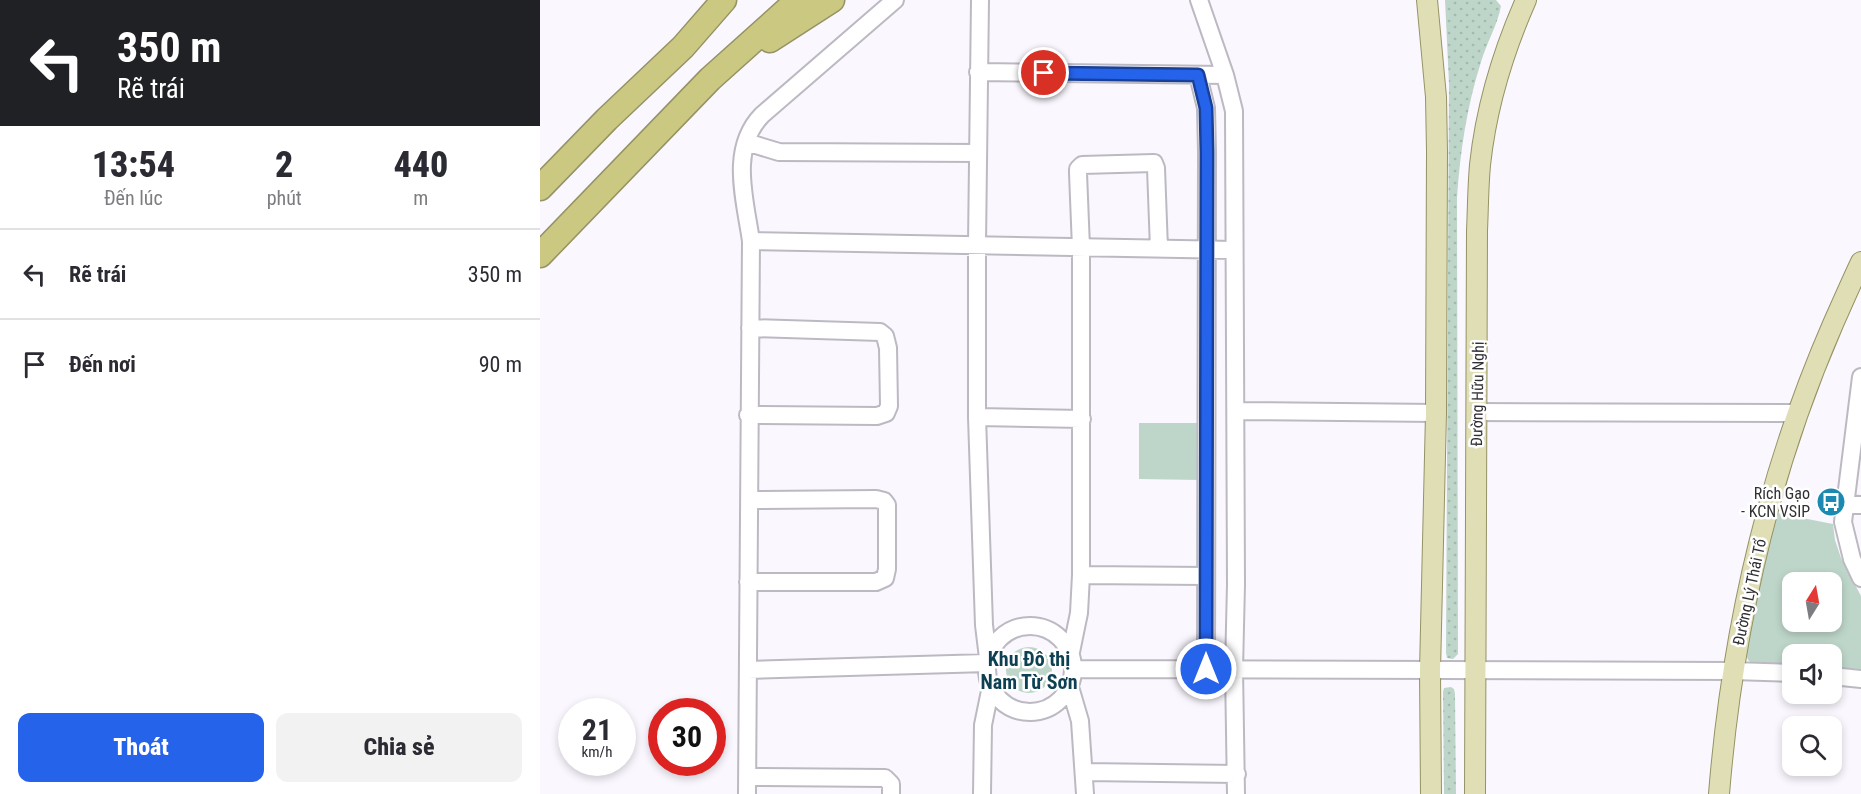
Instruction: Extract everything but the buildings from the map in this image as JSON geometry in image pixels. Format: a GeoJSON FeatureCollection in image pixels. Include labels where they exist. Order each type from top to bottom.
{"type":"FeatureCollection","features":[{"type":"Feature","properties":{"kind":"highway"},"geometry":{"type":"LineString","coordinates":[[683,46],[715,0]]}},
{"type":"Feature","properties":{"kind":"highway"},"geometry":{"type":"LineString","coordinates":[[540,188],[683,46],[724,0]]}},
{"type":"Feature","properties":{"kind":"highway"},"geometry":{"type":"LineString","coordinates":[[540,255],[710,79],[798,0]]}},
{"type":"Feature","properties":{"kind":"highway"},"geometry":{"type":"LineString","coordinates":[[710,79],[832,0]]}},
{"type":"Feature","properties":{"kind":"main road"},"geometry":{"type":"LineString","coordinates":[[1427,0],[1436,97],[1436,413],[1431,794]]}},
{"type":"Feature","properties":{"kind":"main road","name":"Đường Hữu Nghị"},"geometry":{"type":"LineString","coordinates":[[1475,794],[1477,231],[1480,164],[1500,70],[1526,0]]}},
{"type":"Feature","properties":{"kind":"main road","name":"Đường Lý Thái Tổ"},"geometry":{"type":"LineString","coordinates":[[1719,794],[1733,671],[1762,529],[1777,472],[1812,371],[1861,262]]}},
{"type":"Feature","properties":{"kind":"street"},"geometry":{"type":"LineString","coordinates":[[747,794],[751,241],[741,174],[746,142],[756,121],[762,115],[895,0]]}},
{"type":"Feature","properties":{"kind":"street"},"geometry":{"type":"LineString","coordinates":[[980,0],[977,417],[984,625],[990,686],[983,725],[982,794]]}},
{"type":"Feature","properties":{"kind":"street"},"geometry":{"type":"LineString","coordinates":[[1198,0],[1225,75],[1234,111],[1236,794]]}},
{"type":"Feature","properties":{"kind":"street"},"geometry":{"type":"LineString","coordinates":[[978,72],[1225,75]]}},
{"type":"Feature","properties":{"kind":"street"},"geometry":{"type":"LineString","coordinates":[[1198,75],[1206,108],[1206,669]]}},
{"type":"Feature","properties":{"kind":"street"},"geometry":{"type":"LineString","coordinates":[[746,142],[779,152],[978,153]]}},
{"type":"Feature","properties":{"kind":"street"},"geometry":{"type":"LineString","coordinates":[[990,686],[999,699],[1011,708],[1034,712],[1056,704],[1070,687],[1074,669],[1071,652],[1079,613],[1082,575],[1081,248],[1078,169],[1082,165],[1154,163],[1159,249]]}},
{"type":"Feature","properties":{"kind":"street"},"geometry":{"type":"LineString","coordinates":[[751,241],[1234,250]]}},
{"type":"Feature","properties":{"kind":"street"},"geometry":{"type":"LineString","coordinates":[[748,415],[877,416],[886,413],[889,406],[888,348],[885,336],[880,332],[750,328]]}},
{"type":"Feature","properties":{"kind":"street"},"geometry":{"type":"LineString","coordinates":[[1861,377],[1843,522],[1852,559],[1861,578]]}},
{"type":"Feature","properties":{"kind":"street"},"geometry":{"type":"LineString","coordinates":[[1236,411],[1436,413]]}},
{"type":"Feature","properties":{"kind":"street"},"geometry":{"type":"LineString","coordinates":[[1476,412],[1797,413]]}},
{"type":"Feature","properties":{"kind":"street"},"geometry":{"type":"LineString","coordinates":[[977,417],[1082,419]]}},
{"type":"Feature","properties":{"kind":"street"},"geometry":{"type":"LineString","coordinates":[[748,582],[876,582],[885,578],[887,569],[887,505],[884,501],[876,499],[749,500]]}},
{"type":"Feature","properties":{"kind":"street"},"geometry":{"type":"LineString","coordinates":[[1844,504],[1861,505]]}},
{"type":"Feature","properties":{"kind":"street"},"geometry":{"type":"LineString","coordinates":[[1082,575],[1206,576]]}},
{"type":"Feature","properties":{"kind":"street"},"geometry":{"type":"LineString","coordinates":[[988,661],[992,649],[1001,637],[1012,630],[1026,626],[1041,627],[1055,633],[1071,652]]}},
{"type":"Feature","properties":{"kind":"street"},"geometry":{"type":"LineString","coordinates":[[748,670],[988,661]]}},
{"type":"Feature","properties":{"kind":"street"},"geometry":{"type":"LineString","coordinates":[[1074,669],[1782,673]]}},
{"type":"Feature","properties":{"kind":"street"},"geometry":{"type":"LineString","coordinates":[[1842,677],[1861,679]]}},
{"type":"Feature","properties":{"kind":"street"},"geometry":{"type":"LineString","coordinates":[[1070,687],[1080,721],[1085,794]]}},
{"type":"Feature","properties":{"kind":"street"},"geometry":{"type":"LineString","coordinates":[[1085,772],[1237,774]]}},
{"type":"Feature","properties":{"kind":"street"},"geometry":{"type":"LineString","coordinates":[[747,777],[885,778],[891,784],[891,794]]}},
{"type":"Feature","properties":{"kind":"green space"},"geometry":{"type":"Polygon","coordinates":[[[1445,0],[1496,0],[1501,6],[1483,55],[1468,112],[1457,198],[1458,654],[1453,659],[1447,658],[1446,653],[1449,84],[1445,0]]]}},
{"type":"Feature","properties":{"kind":"green space"},"geometry":{"type":"Polygon","coordinates":[[[1139,423],[1199,423],[1199,480],[1139,479],[1139,423]]]}},
{"type":"Feature","properties":{"kind":"green space"},"geometry":{"type":"Polygon","coordinates":[[[1777,513],[1833,524],[1841,558],[1861,596],[1861,669],[1842,668],[1842,644],[1782,644],[1782,666],[1753,664],[1748,660],[1746,654],[1761,576],[1777,513]]]}},
{"type":"Feature","properties":{"kind":"green space"},"geometry":{"type":"Polygon","coordinates":[[[1029,647],[1045,654],[1052,670],[1045,686],[1029,693],[1013,686],[1006,670],[1013,654],[1029,647]]]}},
{"type":"Feature","properties":{"kind":"green space"},"geometry":{"type":"Polygon","coordinates":[[[1451,687],[1455,694],[1456,794],[1444,794],[1443,692],[1444,688],[1451,687]]]}},
{"type":"Feature","properties":{"kind":"place","name":"Rích Gạo - KCN VSIP"},"geometry":{"type":"Point","coordinates":[1831,502]}},
{"type":"Feature","properties":{"kind":"district","name":"Khu Đô thị Nam Từ Sơn"},"geometry":{"type":"Point","coordinates":[1029,670]}},
{"type":"Feature","properties":{"kind":"route"},"geometry":{"type":"LineString","coordinates":[[1044,73],[1198,75],[1206,108],[1207,152],[1206,669]]}}]}
